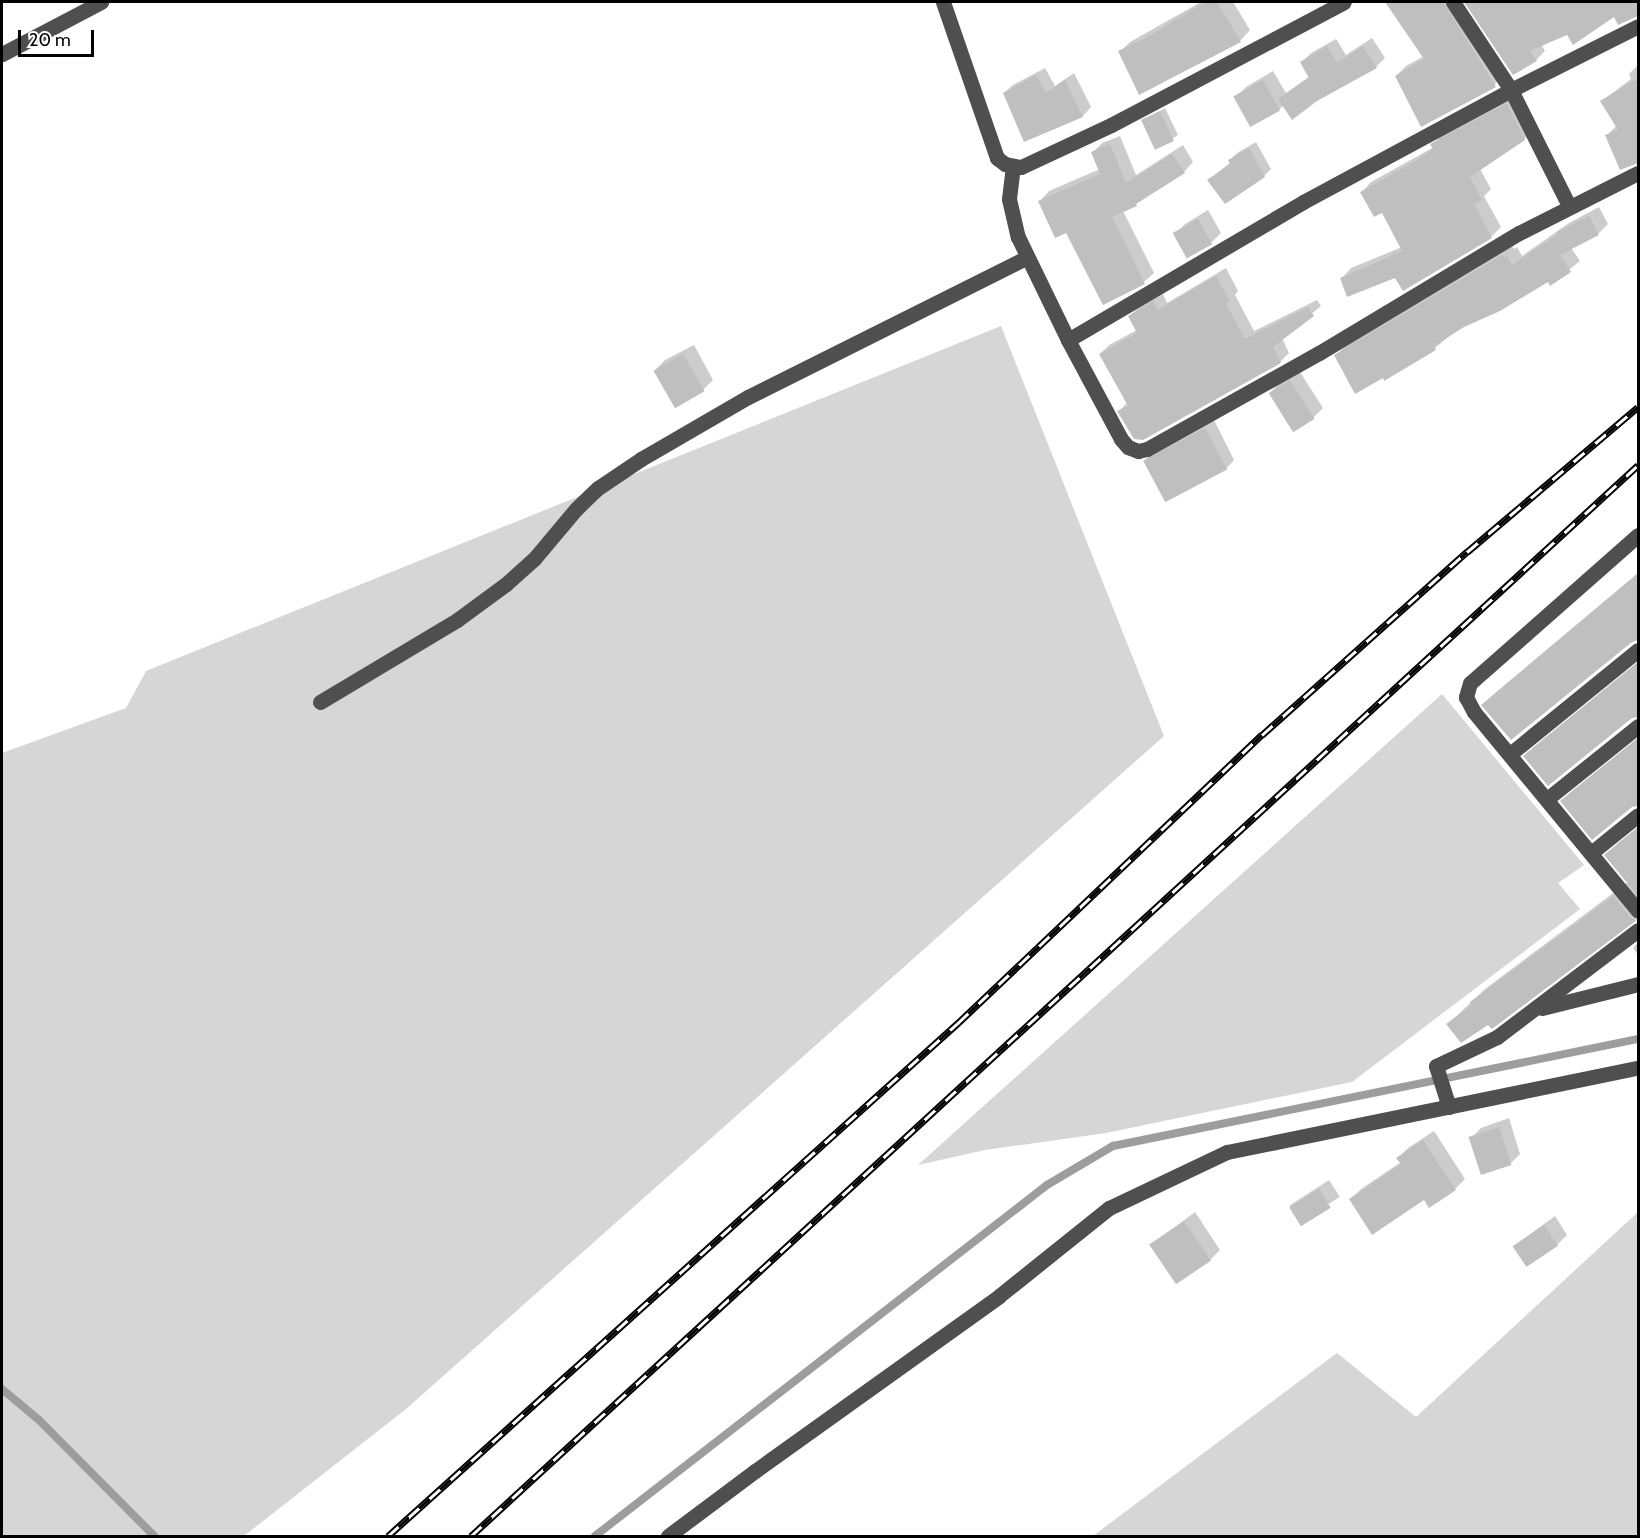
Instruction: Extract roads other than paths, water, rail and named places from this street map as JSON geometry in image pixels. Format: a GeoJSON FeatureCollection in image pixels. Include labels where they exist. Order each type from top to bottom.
{"type":"FeatureCollection","features":[{"type":"Feature","properties":{"kind":"street"},"geometry":{"type":"LineString","coordinates":[[2,54],[101,2]]}},
{"type":"Feature","properties":{"kind":"street"},"geometry":{"type":"LineString","coordinates":[[943,2],[997,158],[1013,166],[1021,167],[1111,125],[1318,7],[1344,2]]}},
{"type":"Feature","properties":{"kind":"street"},"geometry":{"type":"LineString","coordinates":[[1454,2],[1511,90],[1569,206]]}},
{"type":"Feature","properties":{"kind":"street"},"geometry":{"type":"LineString","coordinates":[[1068,340],[1303,202],[1511,90],[1638,26]]}},
{"type":"Feature","properties":{"kind":"street"},"geometry":{"type":"LineString","coordinates":[[1013,166],[1009,199],[1018,237],[1068,340],[1121,439],[1128,447],[1138,451],[1147,449],[1319,353],[1519,233],[1638,172]]}},
{"type":"Feature","properties":{"kind":"street"},"geometry":{"type":"LineString","coordinates":[[320,702],[457,620],[506,584],[534,559],[576,509],[598,488],[641,459],[748,397],[1027,257]]}},
{"type":"Feature","properties":{"kind":"street"},"geometry":{"type":"LineString","coordinates":[[1638,535],[1470,683],[1466,697],[1474,712],[1638,911]]}},
{"type":"Feature","properties":{"kind":"street"},"geometry":{"type":"LineString","coordinates":[[1510,754],[1638,650]]}},
{"type":"Feature","properties":{"kind":"street"},"geometry":{"type":"LineString","coordinates":[[1547,800],[1638,726]]}},
{"type":"Feature","properties":{"kind":"street"},"geometry":{"type":"LineString","coordinates":[[1591,854],[1638,815]]}},
{"type":"Feature","properties":{"kind":"street"},"geometry":{"type":"LineString","coordinates":[[1449,1107],[1437,1071],[1497,1037],[1638,930]]}},
{"type":"Feature","properties":{"kind":"street"},"geometry":{"type":"LineString","coordinates":[[1535,1010],[1638,984]]}},
{"type":"Feature","properties":{"kind":"street"},"geometry":{"type":"LineString","coordinates":[[668,1536],[999,1296],[1109,1208],[1227,1152],[1638,1068]]}},
{"type":"Feature","properties":{"kind":"waterway"},"geometry":{"type":"LineString","coordinates":[[595,1536],[1047,1185],[1113,1146],[1638,1039]]}},
{"type":"Feature","properties":{"kind":"waterway"},"geometry":{"type":"LineString","coordinates":[[2,1389],[39,1420],[154,1536]]}},
{"type":"Feature","properties":{"kind":"railway"},"geometry":{"type":"LineString","coordinates":[[388,1536],[958,1023],[1262,735],[1467,552],[1638,407]]}},
{"type":"Feature","properties":{"kind":"railway"},"geometry":{"type":"LineString","coordinates":[[471,1536],[1638,465]]}}]}
